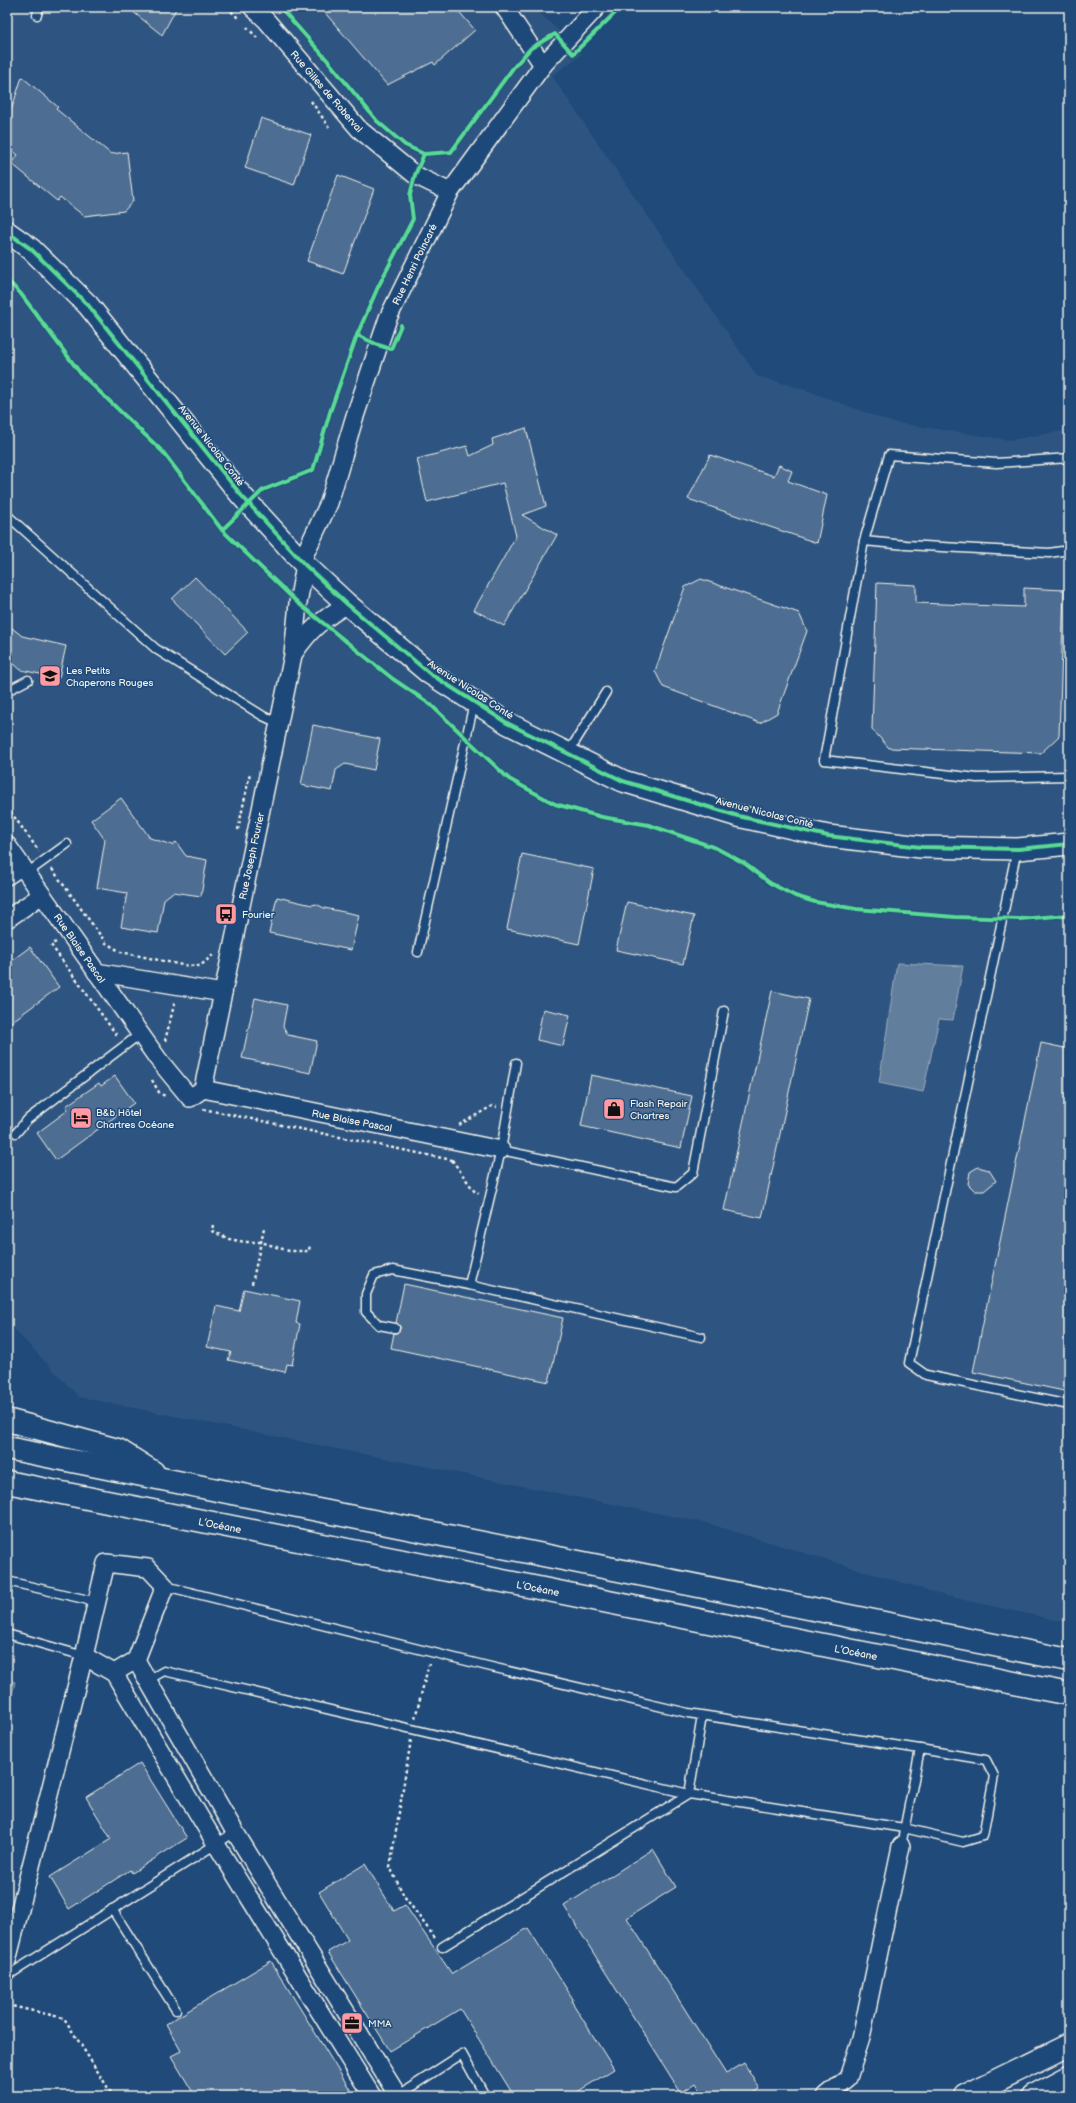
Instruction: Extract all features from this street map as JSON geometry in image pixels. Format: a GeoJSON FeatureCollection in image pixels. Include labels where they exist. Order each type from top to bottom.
{"type":"FeatureCollection","features":[{"type":"Feature","properties":{"kind":"main road"},"geometry":{"type":"LineString","coordinates":[[7,1420],[118,1450],[165,1480]]}},
{"type":"Feature","properties":{"kind":"main road"},"geometry":{"type":"LineString","coordinates":[[7,1448],[1069,1660]]}},
{"type":"Feature","properties":{"kind":"main road","name":"L’Océane"},"geometry":{"type":"LineString","coordinates":[[7,1482],[1069,1694]]}},
{"type":"Feature","properties":{"kind":"main road"},"geometry":{"type":"LineString","coordinates":[[965,2096],[1069,2045]]}},
{"type":"Feature","properties":{"kind":"main road"},"geometry":{"type":"LineString","coordinates":[[1033,2096],[1069,2077]]}},
{"type":"Feature","properties":{"kind":"street","name":"Rue Gilles de Roberval"},"geometry":{"type":"LineString","coordinates":[[252,7],[266,20],[359,129],[415,175],[450,192]]}},
{"type":"Feature","properties":{"kind":"street"},"geometry":{"type":"LineString","coordinates":[[504,7],[543,65]]}},
{"type":"Feature","properties":{"kind":"street","name":"Rue Henri Poincaré"},"geometry":{"type":"LineString","coordinates":[[304,562],[329,503],[354,419],[388,318],[450,192],[543,65],[597,7]]}},
{"type":"Feature","properties":{"kind":"street","name":"Avenue Nicolas Conté"},"geometry":{"type":"LineString","coordinates":[[7,232],[31,249],[88,305],[241,495],[304,562],[347,604],[429,673],[507,723],[623,781],[738,816],[828,836],[920,847],[1018,849],[1069,844]]}},
{"type":"Feature","properties":{"kind":"street","name":"Rue Joseph Fourier"},"geometry":{"type":"LineString","coordinates":[[197,1094],[223,993],[292,655],[304,562]]}},
{"type":"Feature","properties":{"kind":"street","name":"Rue Joseph Fourier"},"geometry":{"type":"LineString","coordinates":[[292,655],[308,633],[316,625],[347,604]]}},
{"type":"Feature","properties":{"kind":"street","name":"Rue Blaise Pascal"},"geometry":{"type":"LineString","coordinates":[[7,845],[158,1059],[197,1094],[501,1150]]}},
{"type":"Feature","properties":{"kind":"street"},"geometry":{"type":"LineString","coordinates":[[7,876],[25,869]]}},
{"type":"Feature","properties":{"kind":"street"},"geometry":{"type":"LineString","coordinates":[[7,919],[42,894]]}},
{"type":"Feature","properties":{"kind":"street"},"geometry":{"type":"LineString","coordinates":[[96,972],[223,993]]}},
{"type":"Feature","properties":{"kind":"street"},"geometry":{"type":"LineString","coordinates":[[7,1961],[106,1563],[148,1568],[165,1586],[136,1660],[114,1673]]}},
{"type":"Feature","properties":{"kind":"street"},"geometry":{"type":"LineString","coordinates":[[84,1656],[114,1673],[216,1844],[372,2096]]}},
{"type":"Feature","properties":{"kind":"street"},"geometry":{"type":"LineString","coordinates":[[136,1660],[235,1832],[397,2096]]}},
{"type":"Feature","properties":{"kind":"street"},"geometry":{"type":"LineString","coordinates":[[127,1693],[148,1680]]}},
{"type":"Feature","properties":{"kind":"street"},"geometry":{"type":"LineString","coordinates":[[826,2096],[848,2078],[861,2038],[901,1846]]}},
{"type":"Feature","properties":{"kind":"lane"},"geometry":{"type":"LineString","coordinates":[[1069,458],[996,463],[889,455],[864,541],[824,760],[976,778],[1069,776]]}},
{"type":"Feature","properties":{"kind":"lane"},"geometry":{"type":"LineString","coordinates":[[7,515],[156,649],[263,716],[278,722]]}},
{"type":"Feature","properties":{"kind":"lane"},"geometry":{"type":"LineString","coordinates":[[864,541],[906,545],[1049,553],[1069,550]]}},
{"type":"Feature","properties":{"kind":"lane"},"geometry":{"type":"LineString","coordinates":[[7,691],[28,680]]}},
{"type":"Feature","properties":{"kind":"lane"},"geometry":{"type":"LineString","coordinates":[[568,753],[606,692]]}},
{"type":"Feature","properties":{"kind":"lane"},"geometry":{"type":"LineString","coordinates":[[418,952],[475,702]]}},
{"type":"Feature","properties":{"kind":"lane"},"geometry":{"type":"LineString","coordinates":[[25,869],[45,859],[67,844]]}},
{"type":"Feature","properties":{"kind":"lane"},"geometry":{"type":"LineString","coordinates":[[1018,849],[909,1363],[926,1375],[1069,1406]]}},
{"type":"Feature","properties":{"kind":"lane"},"geometry":{"type":"LineString","coordinates":[[501,1150],[676,1187],[693,1174],[724,1011]]}},
{"type":"Feature","properties":{"kind":"lane"},"geometry":{"type":"LineString","coordinates":[[16,1133],[28,1119],[140,1034]]}},
{"type":"Feature","properties":{"kind":"lane"},"geometry":{"type":"LineString","coordinates":[[469,1285],[501,1150],[516,1063]]}},
{"type":"Feature","properties":{"kind":"lane"},"geometry":{"type":"LineString","coordinates":[[395,1328],[380,1325],[366,1312],[366,1294],[374,1275],[393,1270],[469,1285],[701,1338]]}},
{"type":"Feature","properties":{"kind":"lane"},"geometry":{"type":"LineString","coordinates":[[7,1581],[97,1602]]}},
{"type":"Feature","properties":{"kind":"lane"},"geometry":{"type":"LineString","coordinates":[[148,1680],[164,1671],[689,1794],[904,1828],[963,1842],[983,1836],[994,1776],[986,1760],[702,1716],[432,1652],[165,1586]]}},
{"type":"Feature","properties":{"kind":"lane"},"geometry":{"type":"LineString","coordinates":[[7,1634],[84,1656]]}},
{"type":"Feature","properties":{"kind":"lane"},"geometry":{"type":"LineString","coordinates":[[442,1947],[689,1794],[702,1716]]}},
{"type":"Feature","properties":{"kind":"lane"},"geometry":{"type":"LineString","coordinates":[[901,1846],[920,1749]]}},
{"type":"Feature","properties":{"kind":"lane"},"geometry":{"type":"LineString","coordinates":[[7,1976],[235,1832]]}},
{"type":"Feature","properties":{"kind":"lane"},"geometry":{"type":"LineString","coordinates":[[112,1909],[176,2010]]}},
{"type":"Feature","properties":{"kind":"lane"},"geometry":{"type":"LineString","coordinates":[[397,2096],[462,2054],[485,2096]]}},
{"type":"Feature","properties":{"kind":"path"},"geometry":{"type":"LineString","coordinates":[[238,831],[251,769]]}},
{"type":"Feature","properties":{"kind":"path"},"geometry":{"type":"LineString","coordinates":[[7,808],[106,944],[121,952],[182,965],[200,966],[213,956],[215,949]]}},
{"type":"Feature","properties":{"kind":"path"},"geometry":{"type":"LineString","coordinates":[[452,1160],[474,1192],[490,1195]]}},
{"type":"Feature","properties":{"kind":"path"},"geometry":{"type":"LineString","coordinates":[[213,1225],[212,1231],[229,1239],[261,1242],[289,1251],[309,1251],[310,1244]]}},
{"type":"Feature","properties":{"kind":"path"},"geometry":{"type":"LineString","coordinates":[[252,1284],[264,1228]]}},
{"type":"Feature","properties":{"kind":"path"},"geometry":{"type":"LineString","coordinates":[[432,1652],[412,1729],[390,1867],[404,1896],[442,1947]]}},
{"type":"Feature","properties":{"kind":"path"},"geometry":{"type":"LineString","coordinates":[[7,2005],[64,2018],[113,2096]]}},
{"type":"Feature","properties":{"kind":"shaded area"},"geometry":{"type":"Polygon","coordinates":[[[7,7],[534,7],[582,54],[552,76],[757,376],[803,389],[891,422],[1010,440],[1069,430],[1069,1623],[946,1596],[706,1523],[79,1397],[7,1322],[7,7]]]}},
{"type":"Feature","properties":{"kind":"shaded area"},"geometry":{"type":"Polygon","coordinates":[[[897,963],[963,966],[953,1020],[939,1019],[923,1092],[879,1083],[897,963]]]}},
{"type":"Feature","properties":{"kind":"shaded area"},"geometry":{"type":"Polygon","coordinates":[[[7,1680],[15,1682],[7,1715],[7,1680]]]}},
{"type":"Feature","properties":{"kind":"building"},"geometry":{"type":"Polygon","coordinates":[[[127,7],[177,7],[162,35],[127,7]]]}},
{"type":"Feature","properties":{"kind":"building"},"geometry":{"type":"Polygon","coordinates":[[[320,7],[455,7],[475,30],[435,65],[433,62],[387,85],[320,7]]]}},
{"type":"Feature","properties":{"kind":"building"},"geometry":{"type":"Polygon","coordinates":[[[22,77],[58,107],[56,109],[111,154],[127,152],[133,201],[124,211],[84,216],[60,197],[57,201],[11,163],[18,155],[7,146],[7,123],[22,77]]]}},
{"type":"Feature","properties":{"kind":"building"},"geometry":{"type":"Polygon","coordinates":[[[261,118],[311,135],[294,185],[245,168],[261,118]]]}},
{"type":"Feature","properties":{"kind":"building"},"geometry":{"type":"Polygon","coordinates":[[[338,175],[374,189],[343,274],[307,261],[338,175]]]}},
{"type":"Feature","properties":{"kind":"building"},"geometry":{"type":"Polygon","coordinates":[[[526,428],[546,506],[522,515],[557,535],[504,626],[474,610],[516,536],[503,483],[427,502],[417,459],[467,446],[470,456],[493,445],[492,439],[526,428]]]}},
{"type":"Feature","properties":{"kind":"building"},"geometry":{"type":"Polygon","coordinates":[[[710,455],[774,476],[779,465],[792,471],[788,481],[827,495],[817,543],[688,499],[710,455]]]}},
{"type":"Feature","properties":{"kind":"building"},"geometry":{"type":"Polygon","coordinates":[[[195,577],[248,632],[225,654],[172,599],[195,577]]]}},
{"type":"Feature","properties":{"kind":"building"},"geometry":{"type":"Polygon","coordinates":[[[701,579],[799,613],[807,631],[777,713],[760,723],[663,687],[655,671],[685,587],[701,579]]]}},
{"type":"Feature","properties":{"kind":"building"},"geometry":{"type":"Polygon","coordinates":[[[877,583],[916,585],[916,603],[1024,607],[1024,588],[1064,590],[1059,736],[1041,753],[889,748],[872,729],[877,583]]]}},
{"type":"Feature","properties":{"kind":"building"},"geometry":{"type":"Polygon","coordinates":[[[7,624],[22,636],[66,646],[59,678],[21,670],[7,658],[7,624]]]}},
{"type":"Feature","properties":{"kind":"building"},"geometry":{"type":"Polygon","coordinates":[[[313,725],[380,739],[374,770],[345,764],[336,770],[332,791],[301,785],[313,725]]]}},
{"type":"Feature","properties":{"kind":"building"},"geometry":{"type":"Polygon","coordinates":[[[121,798],[150,838],[172,845],[176,842],[186,856],[207,860],[201,896],[173,892],[164,899],[158,933],[121,927],[127,893],[97,888],[105,840],[91,820],[121,798]]]}},
{"type":"Feature","properties":{"kind":"building"},"geometry":{"type":"Polygon","coordinates":[[[522,854],[594,869],[579,944],[507,929],[522,854]]]}},
{"type":"Feature","properties":{"kind":"building"},"geometry":{"type":"Polygon","coordinates":[[[277,897],[312,905],[316,904],[324,908],[359,915],[351,950],[269,933],[277,897]]]}},
{"type":"Feature","properties":{"kind":"building"},"geometry":{"type":"Polygon","coordinates":[[[627,902],[694,916],[683,964],[616,950],[627,902]]]}},
{"type":"Feature","properties":{"kind":"building"},"geometry":{"type":"Polygon","coordinates":[[[30,947],[59,987],[7,1025],[7,964],[30,947]]]}},
{"type":"Feature","properties":{"kind":"building"},"geometry":{"type":"Polygon","coordinates":[[[772,991],[809,999],[762,1218],[724,1210],[772,991]]]}},
{"type":"Feature","properties":{"kind":"building"},"geometry":{"type":"Polygon","coordinates":[[[255,998],[287,1005],[283,1026],[288,1035],[317,1041],[310,1073],[242,1058],[255,998]]]}},
{"type":"Feature","properties":{"kind":"building"},"geometry":{"type":"Polygon","coordinates":[[[543,1009],[570,1015],[563,1046],[537,1040],[543,1009]]]}},
{"type":"Feature","properties":{"kind":"building"},"geometry":{"type":"Polygon","coordinates":[[[1041,1043],[1069,1049],[1069,1392],[973,1372],[1041,1043]]]}},
{"type":"Feature","properties":{"kind":"building"},"geometry":{"type":"Polygon","coordinates":[[[591,1075],[692,1096],[681,1148],[581,1126],[591,1075]]]}},
{"type":"Feature","properties":{"kind":"building"},"geometry":{"type":"Polygon","coordinates":[[[115,1076],[134,1103],[56,1160],[37,1133],[68,1110],[66,1106],[99,1083],[101,1086],[115,1076]]]}},
{"type":"Feature","properties":{"kind":"building"},"geometry":{"type":"Polygon","coordinates":[[[978,1167],[989,1170],[996,1181],[984,1191],[975,1191],[968,1184],[970,1172],[978,1167]]]}},
{"type":"Feature","properties":{"kind":"building"},"geometry":{"type":"Polygon","coordinates":[[[404,1284],[563,1318],[549,1382],[391,1348],[394,1333],[397,1333],[400,1329],[400,1326],[396,1323],[404,1284]]]}},
{"type":"Feature","properties":{"kind":"building"},"geometry":{"type":"Polygon","coordinates":[[[244,1289],[300,1301],[296,1323],[300,1324],[292,1365],[287,1364],[285,1372],[228,1360],[231,1352],[207,1347],[216,1306],[239,1311],[244,1289]]]}},
{"type":"Feature","properties":{"kind":"building"},"geometry":{"type":"Polygon","coordinates":[[[140,1763],[187,1838],[132,1873],[130,1870],[69,1909],[50,1877],[111,1839],[86,1797],[140,1763]]]}},
{"type":"Feature","properties":{"kind":"building"},"geometry":{"type":"Polygon","coordinates":[[[653,1849],[676,1887],[627,1918],[726,2074],[744,2063],[760,2089],[749,2096],[704,2096],[696,2083],[681,2093],[564,1906],[653,1849]]]}},
{"type":"Feature","properties":{"kind":"building"},"geometry":{"type":"Polygon","coordinates":[[[365,1864],[394,1911],[405,1905],[452,1974],[528,1928],[573,1999],[572,2002],[614,2069],[571,2096],[514,2096],[460,2009],[390,2051],[328,1952],[348,1940],[319,1892],[365,1864]]]}},
{"type":"Feature","properties":{"kind":"building"},"geometry":{"type":"Polygon","coordinates":[[[271,1961],[354,2096],[195,2096],[171,2056],[181,2051],[166,2024],[271,1961]]]}},
{"type":"Feature","properties":{"kind":"cycle path"},"geometry":{"type":"LineString","coordinates":[[280,7],[328,61],[377,121],[405,145],[424,154],[451,152],[513,68],[531,48],[555,34],[573,54],[621,7]]}},
{"type":"Feature","properties":{"kind":"cycle path"},"geometry":{"type":"LineString","coordinates":[[401,325],[391,349],[378,345],[357,335],[378,287],[413,219],[410,195],[415,175],[424,154]]}},
{"type":"Feature","properties":{"kind":"cycle path"},"geometry":{"type":"LineString","coordinates":[[7,232],[31,249],[88,305],[241,495],[305,565],[347,604],[429,673],[507,723],[623,781],[738,816],[828,836],[921,847],[1018,849],[1069,844]]}},
{"type":"Feature","properties":{"kind":"cycle path"},"geometry":{"type":"LineString","coordinates":[[7,280],[21,294],[81,374],[163,452],[222,530],[298,603],[393,679],[430,704],[509,779],[555,804],[602,817],[649,825],[716,848],[744,863],[770,883],[795,896],[815,902],[856,909],[955,917],[1020,919],[1069,915]]}},
{"type":"Feature","properties":{"kind":"cycle path"},"geometry":{"type":"LineString","coordinates":[[222,530],[263,490],[313,470],[330,412],[357,335]]}},
{"type":"Feature","properties":{"kind":"place","name":"Les Petits Chaperons Rouges"},"geometry":{"type":"Point","coordinates":[50,676]}},
{"type":"Feature","properties":{"kind":"place","name":"Fourier"},"geometry":{"type":"Point","coordinates":[226,914]}},
{"type":"Feature","properties":{"kind":"place","name":"Flash Repair Chartres"},"geometry":{"type":"Point","coordinates":[614,1109]}},
{"type":"Feature","properties":{"kind":"place","name":"B&b Hôtel Chartres Océane"},"geometry":{"type":"Point","coordinates":[81,1118]}},
{"type":"Feature","properties":{"kind":"place","name":"MMA"},"geometry":{"type":"Point","coordinates":[352,2023]}}]}
